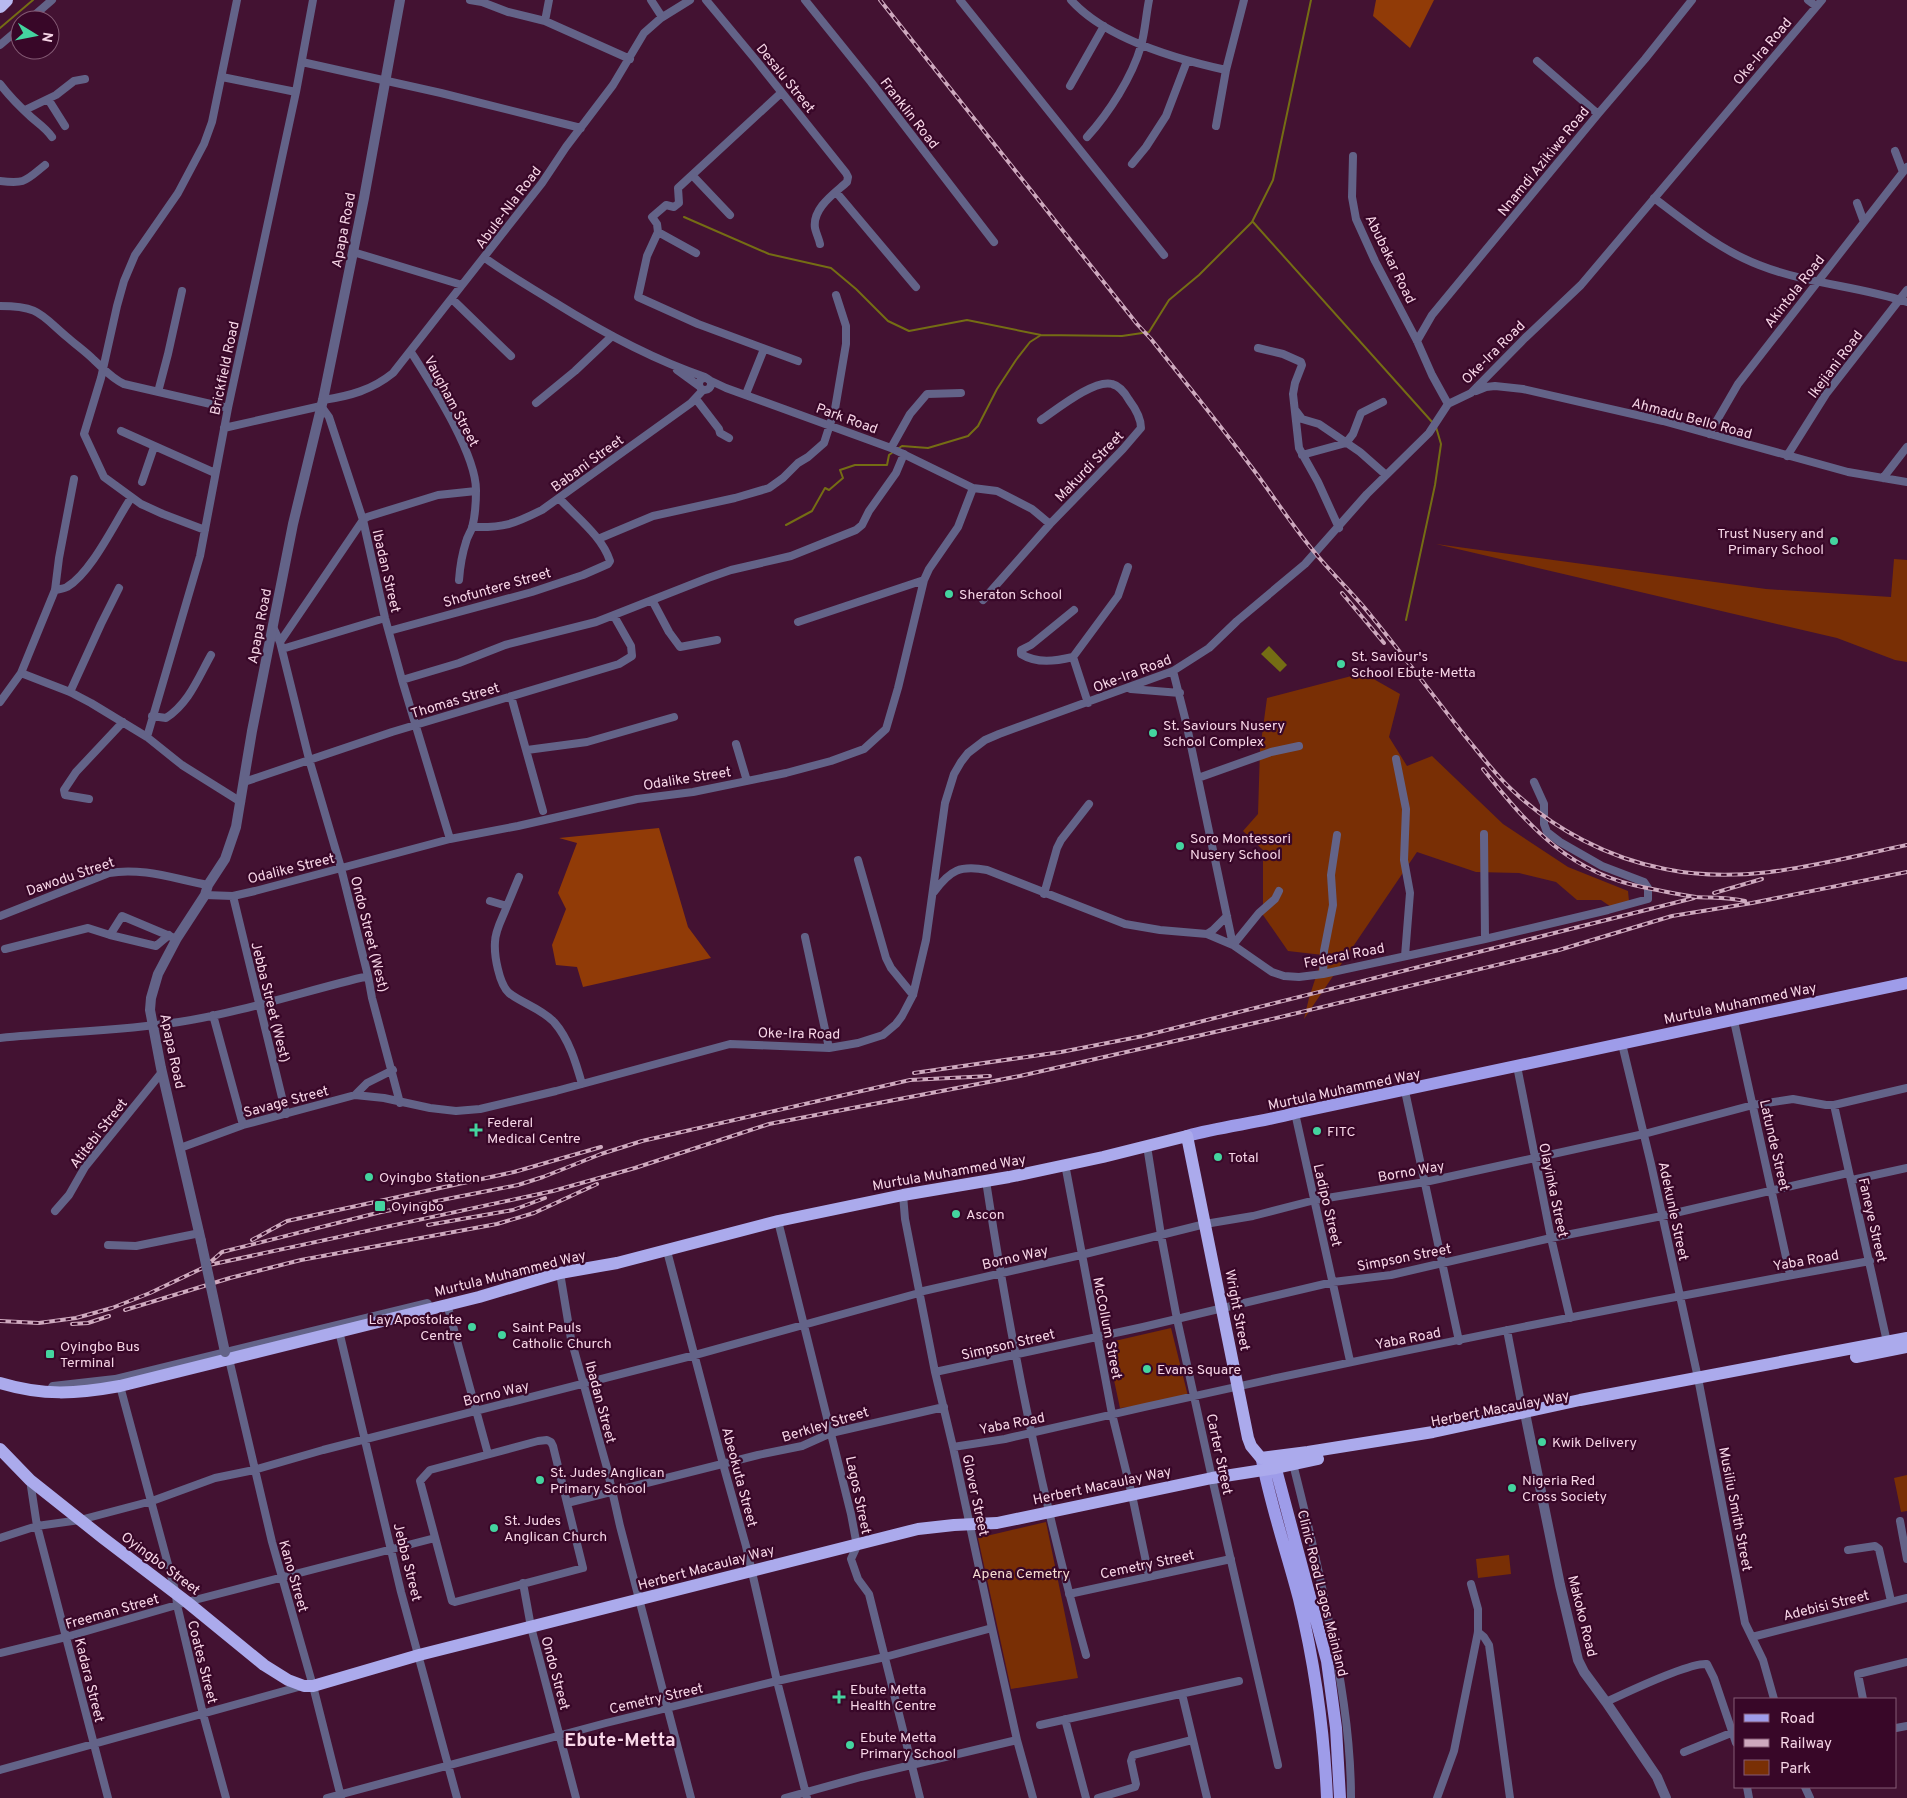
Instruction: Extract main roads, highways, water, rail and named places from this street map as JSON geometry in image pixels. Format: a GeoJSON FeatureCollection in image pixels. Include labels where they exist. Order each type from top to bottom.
{"type":"FeatureCollection","features":[{"type":"Feature","properties":{"kind":"highway"},"geometry":{"type":"LineString","coordinates":[[0,6],[6,0]]}},
{"type":"Feature","properties":{"kind":"highway","name":"Murtula Muhammed Way"},"geometry":{"type":"LineString","coordinates":[[0,1382],[24,1390],[44,1392],[90,1391],[120,1386],[226,1356],[343,1327],[479,1297],[560,1273],[602,1266],[667,1251],[778,1221],[1103,1157],[1187,1136]]}},
{"type":"Feature","properties":{"kind":"highway","name":"Wright Street"},"geometry":{"type":"LineString","coordinates":[[1187,1136],[1250,1446],[1268,1463]]}},
{"type":"Feature","properties":{"kind":"highway","name":"Herbert Macaulay Way"},"geometry":{"type":"LineString","coordinates":[[308,1686],[419,1655],[640,1600],[751,1570],[857,1546],[918,1529],[997,1523],[1212,1478],[1268,1463],[1698,1382],[1907,1338]]}},
{"type":"Feature","properties":{"kind":"highway","name":"Herbert Macaulay Way"},"geometry":{"type":"LineString","coordinates":[[1698,1382],[1907,1347]]}},
{"type":"Feature","properties":{"kind":"highway","name":"Oyingbo Street"},"geometry":{"type":"LineString","coordinates":[[0,1449],[30,1480],[264,1665],[278,1675],[308,1686]]}},
{"type":"Feature","properties":{"kind":"main road","name":"Murtula Muhammed Way"},"geometry":{"type":"LineString","coordinates":[[1187,1136],[1263,1122],[1295,1113],[1406,1091],[1907,983]]}},
{"type":"Feature","properties":{"kind":"main road","name":"Clinic Road Lagos Mainland"},"geometry":{"type":"LineString","coordinates":[[1268,1463],[1313,1663],[1323,1735],[1327,1798]]}},
{"type":"Feature","properties":{"kind":"main road","name":"Clinic Road Lagos Mainland"},"geometry":{"type":"LineString","coordinates":[[1268,1463],[1327,1661],[1336,1728],[1340,1798]]}},
{"type":"Feature","properties":{"kind":"waterway"},"geometry":{"type":"LineString","coordinates":[[0,28],[33,0]]}},
{"type":"Feature","properties":{"kind":"waterway"},"geometry":{"type":"LineString","coordinates":[[684,217],[769,254],[831,268],[856,289],[888,321],[909,331],[967,320],[1041,335],[1122,336],[1149,332],[1169,300],[1199,275],[1252,222],[1273,180],[1311,0]]}},
{"type":"Feature","properties":{"kind":"waterway"},"geometry":{"type":"LineString","coordinates":[[1253,222],[1433,423]]}},
{"type":"Feature","properties":{"kind":"waterway"},"geometry":{"type":"LineString","coordinates":[[899,448],[902,446],[928,448],[968,436],[978,426],[997,389],[1016,360],[1030,342],[1041,335]]}},
{"type":"Feature","properties":{"kind":"waterway"},"geometry":{"type":"LineString","coordinates":[[1406,620],[1435,485],[1441,444],[1436,427]]}},
{"type":"Feature","properties":{"kind":"waterway"},"geometry":{"type":"LineString","coordinates":[[786,525],[812,511],[825,488],[829,490],[843,478],[840,470],[855,465],[887,465],[889,455],[893,452]]}},
{"type":"Feature","properties":{"kind":"railway"},"geometry":{"type":"LineString","coordinates":[[880,0],[1215,420],[1291,523],[1365,609],[1487,763],[1527,803],[1563,829],[1602,849],[1644,864],[1696,874],[1726,875],[1786,870],[1907,845]]}},
{"type":"Feature","properties":{"kind":"railway"},"geometry":{"type":"LineString","coordinates":[[1342,593],[1384,643]]}},
{"type":"Feature","properties":{"kind":"railway"},"geometry":{"type":"LineString","coordinates":[[1483,769],[1517,810],[1553,845],[1595,872],[1620,881],[1671,893],[1745,901]]}},
{"type":"Feature","properties":{"kind":"railway"},"geometry":{"type":"LineString","coordinates":[[0,1321],[39,1323],[76,1318],[112,1308],[150,1293],[209,1265],[553,1191],[635,1168],[769,1124],[1020,1076],[1268,1020],[1559,950],[1672,916],[1752,903],[1907,872]]}},
{"type":"Feature","properties":{"kind":"railway"},"geometry":{"type":"LineString","coordinates":[[1714,893],[1762,879]]}},
{"type":"Feature","properties":{"kind":"railway"},"geometry":{"type":"LineString","coordinates":[[914,1073],[1061,1052],[1143,1036],[1694,898]]}},
{"type":"Feature","properties":{"kind":"railway"},"geometry":{"type":"LineString","coordinates":[[207,1265],[222,1252],[381,1212],[518,1185],[642,1141],[910,1080],[990,1076]]}},
{"type":"Feature","properties":{"kind":"railway"},"geometry":{"type":"LineString","coordinates":[[252,1240],[287,1221],[514,1172],[601,1147]]}},
{"type":"Feature","properties":{"kind":"railway"},"geometry":{"type":"LineString","coordinates":[[125,1310],[230,1278],[301,1260],[497,1224],[534,1213],[597,1184]]}},
{"type":"Feature","properties":{"kind":"railway"},"geometry":{"type":"LineString","coordinates":[[428,1225],[513,1210],[545,1198]]}},
{"type":"Feature","properties":{"kind":"railway"},"geometry":{"type":"LineString","coordinates":[[72,1324],[88,1323],[109,1316]]}},
{"type":"Feature","properties":{"kind":"place","name":"Trust Nusery and Primary School"},"geometry":{"type":"Point","coordinates":[1834,541]}},
{"type":"Feature","properties":{"kind":"place","name":"Sheraton School"},"geometry":{"type":"Point","coordinates":[949,594]}},
{"type":"Feature","properties":{"kind":"place","name":"St. Saviour's School Ebute-Metta"},"geometry":{"type":"Point","coordinates":[1341,664]}},
{"type":"Feature","properties":{"kind":"place","name":"St. Saviours Nusery School Complex"},"geometry":{"type":"Point","coordinates":[1153,733]}},
{"type":"Feature","properties":{"kind":"place","name":"Soro Montessori Nusery School"},"geometry":{"type":"Point","coordinates":[1180,846]}},
{"type":"Feature","properties":{"kind":"place","name":"Federal Medical Centre"},"geometry":{"type":"Point","coordinates":[476,1130]}},
{"type":"Feature","properties":{"kind":"place","name":"FITC"},"geometry":{"type":"Point","coordinates":[1317,1131]}},
{"type":"Feature","properties":{"kind":"place","name":"Total"},"geometry":{"type":"Point","coordinates":[1218,1157]}},
{"type":"Feature","properties":{"kind":"place","name":"Oyingbo Station"},"geometry":{"type":"Point","coordinates":[369,1177]}},
{"type":"Feature","properties":{"kind":"place","name":"Oyingbo"},"geometry":{"type":"Point","coordinates":[380,1206]}},
{"type":"Feature","properties":{"kind":"place","name":"Ascon"},"geometry":{"type":"Point","coordinates":[956,1214]}},
{"type":"Feature","properties":{"kind":"place","name":"Lay Apostolate Centre"},"geometry":{"type":"Point","coordinates":[472,1327]}},
{"type":"Feature","properties":{"kind":"place","name":"Saint Pauls Catholic Church"},"geometry":{"type":"Point","coordinates":[502,1335]}},
{"type":"Feature","properties":{"kind":"place","name":"Oyingbo Bus Terminal"},"geometry":{"type":"Point","coordinates":[50,1354]}},
{"type":"Feature","properties":{"kind":"place","name":"Evans Square"},"geometry":{"type":"Point","coordinates":[1147,1369]}},
{"type":"Feature","properties":{"kind":"place","name":"Kwik Delivery"},"geometry":{"type":"Point","coordinates":[1542,1442]}},
{"type":"Feature","properties":{"kind":"place","name":"St. Judes Anglican Primary School"},"geometry":{"type":"Point","coordinates":[540,1480]}},
{"type":"Feature","properties":{"kind":"place","name":"Nigeria Red Cross Society"},"geometry":{"type":"Point","coordinates":[1512,1488]}},
{"type":"Feature","properties":{"kind":"place","name":"St. Judes Anglican Church"},"geometry":{"type":"Point","coordinates":[494,1528]}},
{"type":"Feature","properties":{"kind":"place","name":"Ebute Metta Health Centre"},"geometry":{"type":"Point","coordinates":[839,1697]}},
{"type":"Feature","properties":{"kind":"place","name":"Ebute Metta Primary School"},"geometry":{"type":"Point","coordinates":[850,1745]}},
{"type":"Feature","properties":{"kind":"district","name":"Ebute-Metta"},"geometry":{"type":"Point","coordinates":[620,1739]}},
{"type":"Feature","properties":{"kind":"park label","name":"Apena Cemetry"},"geometry":{"type":"Point","coordinates":[1021,1573]}}]}
